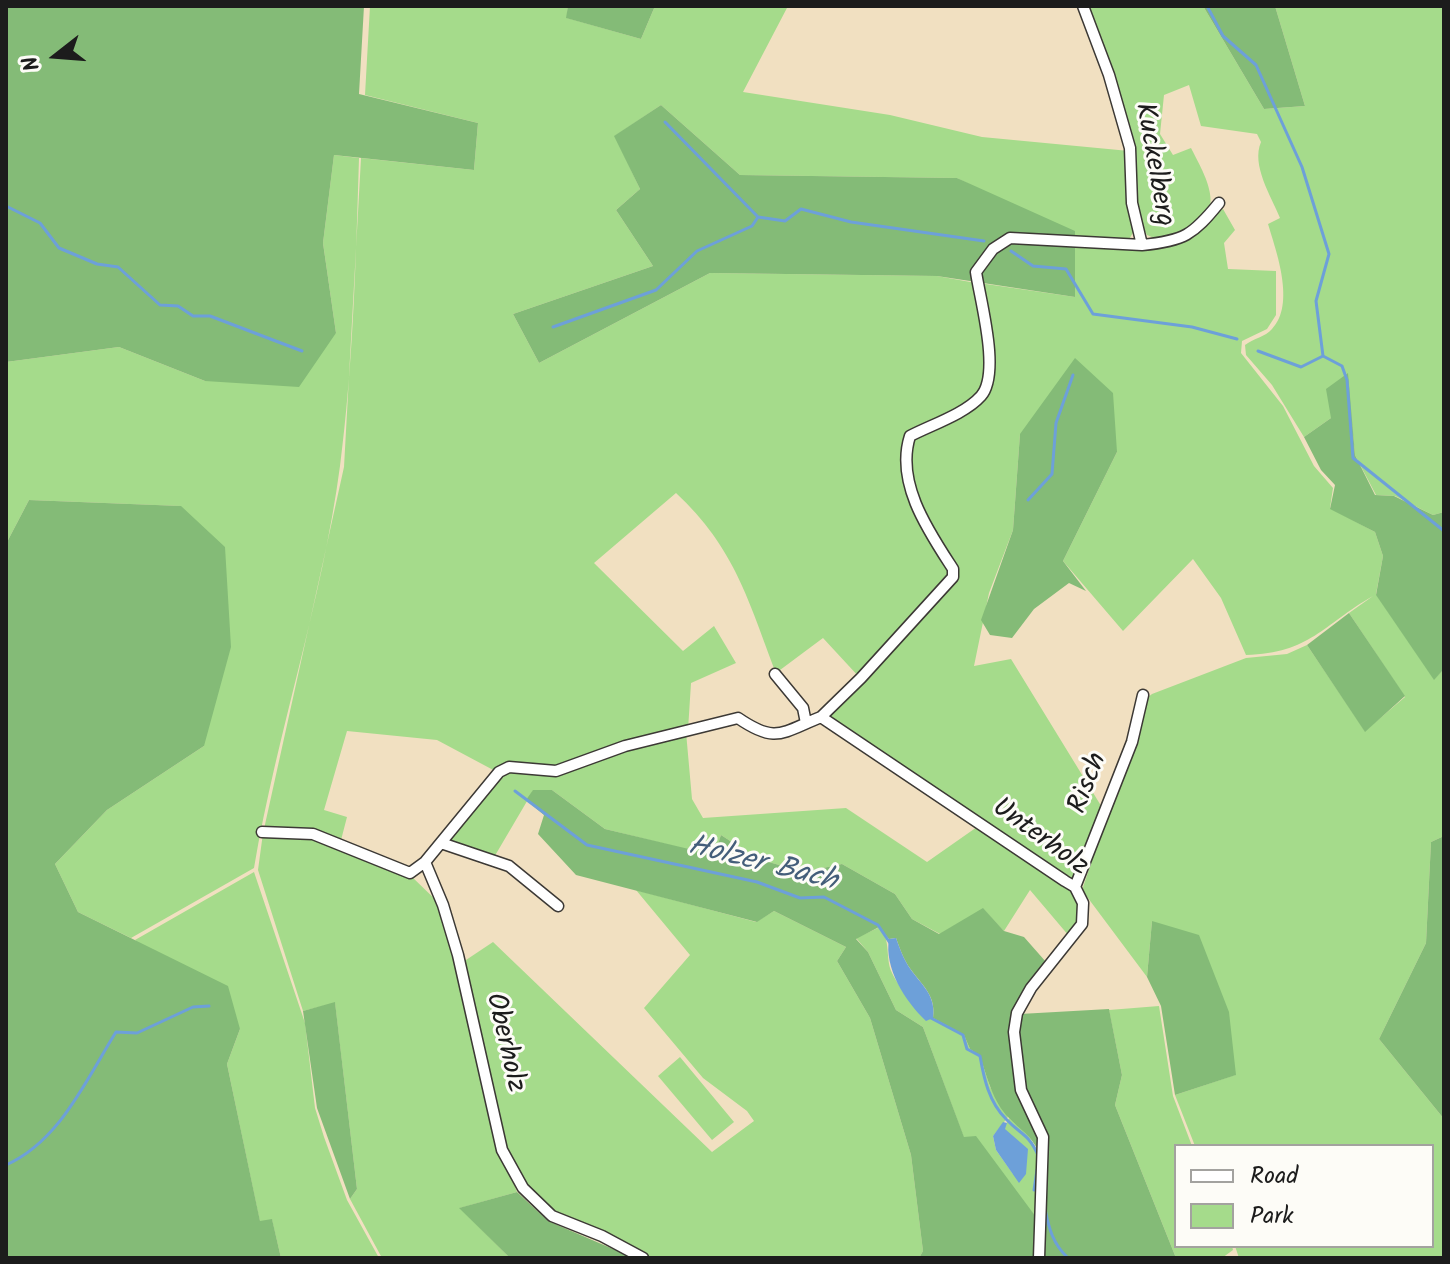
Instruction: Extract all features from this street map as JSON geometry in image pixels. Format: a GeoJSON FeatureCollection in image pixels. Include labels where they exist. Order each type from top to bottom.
{"type":"FeatureCollection","features":[{"type":"Feature","properties":{"kind":"street","name":"Kuckelberg"},"geometry":{"type":"LineString","coordinates":[[1083,6],[1109,75],[1130,148],[1132,203],[1142,245],[1166,243],[1194,232],[1219,203]]}},
{"type":"Feature","properties":{"kind":"street"},"geometry":{"type":"LineString","coordinates":[[262,832],[302,831],[410,873],[425,862],[499,772],[509,767],[556,771],[625,746],[738,718],[762,734],[775,736],[821,717],[953,577],[953,569],[922,522],[905,452],[910,436],[966,406],[987,387],[988,342],[976,272],[993,249],[1010,238],[1142,245]]}},
{"type":"Feature","properties":{"kind":"street"},"geometry":{"type":"LineString","coordinates":[[775,674],[803,708],[806,723]]}},
{"type":"Feature","properties":{"kind":"street","name":"Risch"},"geometry":{"type":"LineString","coordinates":[[1075,887],[1132,742],[1143,695]]}},
{"type":"Feature","properties":{"kind":"street","name":"Unterholz"},"geometry":{"type":"LineString","coordinates":[[821,717],[1075,887],[1084,910],[1082,924],[1031,988],[1017,1013],[1014,1032],[1015,1062],[1021,1090],[1043,1137],[1039,1258]]}},
{"type":"Feature","properties":{"kind":"street"},"geometry":{"type":"LineString","coordinates":[[441,843],[509,866],[558,906]]}},
{"type":"Feature","properties":{"kind":"street","name":"Oberholz"},"geometry":{"type":"LineString","coordinates":[[425,862],[458,955],[502,1150],[523,1188],[552,1216],[602,1236],[643,1258]]}},
{"type":"Feature","properties":{"kind":"green space"},"geometry":{"type":"Polygon","coordinates":[[[6,6],[364,6],[359,94],[478,123],[474,170],[334,155],[323,243],[336,333],[299,387],[205,381],[119,347],[6,362],[6,6]]]}},
{"type":"Feature","properties":{"kind":"green space"},"geometry":{"type":"Polygon","coordinates":[[[370,6],[568,6],[567,18],[641,39],[655,6],[788,6],[743,92],[890,115],[982,137],[1129,151],[1134,231],[1128,241],[1075,239],[957,178],[740,175],[661,105],[615,136],[640,189],[616,210],[653,266],[513,314],[539,363],[710,273],[937,276],[976,283],[988,358],[979,396],[909,435],[912,497],[952,577],[860,678],[823,638],[776,673],[738,576],[713,534],[676,493],[594,563],[683,651],[714,626],[736,663],[691,683],[688,730],[555,770],[497,772],[437,740],[347,731],[324,810],[347,817],[340,844],[264,829],[344,467],[361,158],[474,170],[478,123],[365,95],[370,6]]]}},
{"type":"Feature","properties":{"kind":"green space"},"geometry":{"type":"Polygon","coordinates":[[[568,6],[655,6],[641,39],[566,18],[568,6]]]}},
{"type":"Feature","properties":{"kind":"green space"},"geometry":{"type":"Polygon","coordinates":[[[1084,6],[1203,6],[1264,109],[1305,106],[1275,6],[1444,6],[1444,512],[1433,515],[1395,496],[1376,495],[1355,455],[1347,373],[1331,418],[1304,437],[1272,385],[1246,355],[1245,345],[1272,329],[1283,306],[1282,277],[1268,224],[1280,218],[1260,170],[1261,142],[1257,134],[1201,126],[1189,85],[1164,95],[1160,134],[1173,155],[1191,148],[1209,189],[1210,210],[1205,220],[1188,232],[1159,240],[1147,235],[1138,219],[1134,172],[1084,6]]]}},
{"type":"Feature","properties":{"kind":"green space"},"geometry":{"type":"Polygon","coordinates":[[[1203,6],[1275,6],[1305,106],[1264,109],[1203,6]]]}},
{"type":"Feature","properties":{"kind":"green space"},"geometry":{"type":"Polygon","coordinates":[[[661,105],[740,175],[957,178],[1075,231],[1075,297],[937,276],[710,273],[539,363],[513,314],[653,266],[616,210],[640,189],[614,136],[661,105]]]}},
{"type":"Feature","properties":{"kind":"green space"},"geometry":{"type":"Polygon","coordinates":[[[334,155],[359,158],[353,312],[340,466],[322,567],[254,868],[131,938],[78,912],[55,864],[107,810],[204,746],[180,506],[29,500],[6,544],[6,362],[119,347],[205,381],[336,333],[323,243],[334,155]]]}},
{"type":"Feature","properties":{"kind":"green space"},"geometry":{"type":"Polygon","coordinates":[[[1223,209],[1235,230],[1224,243],[1228,269],[1276,271],[1276,315],[1267,329],[1242,341],[1241,353],[1283,406],[1314,466],[1333,488],[1330,508],[1375,532],[1383,556],[1376,594],[1434,679],[1444,669],[1444,836],[1431,842],[1426,943],[1379,1039],[1444,1119],[1444,1258],[1239,1258],[1236,1248],[1434,1248],[1434,1144],[1194,1144],[1175,1095],[1235,1075],[1152,921],[1147,977],[1082,890],[1147,698],[1152,694],[1246,658],[1287,654],[1307,645],[1365,731],[1405,697],[1349,613],[1373,596],[1301,643],[1268,653],[1246,655],[1221,598],[1193,559],[1123,631],[1063,561],[1117,452],[1020,434],[1013,530],[989,593],[974,666],[1011,659],[1103,809],[1073,880],[822,717],[954,579],[920,510],[908,454],[911,437],[967,408],[988,388],[979,283],[1075,297],[1075,243],[1157,247],[1223,209]]]}},
{"type":"Feature","properties":{"kind":"green space"},"geometry":{"type":"Polygon","coordinates":[[[1075,358],[1113,393],[1117,452],[1063,561],[1086,591],[1069,583],[1034,609],[1012,638],[990,635],[981,620],[1013,530],[1020,434],[1075,358]]]}},
{"type":"Feature","properties":{"kind":"green space"},"geometry":{"type":"Polygon","coordinates":[[[1348,373],[1355,455],[1375,495],[1394,496],[1433,515],[1444,512],[1444,669],[1434,680],[1376,595],[1383,556],[1375,532],[1330,509],[1335,485],[1321,470],[1304,437],[1331,418],[1326,389],[1348,373]]]}},
{"type":"Feature","properties":{"kind":"green space"},"geometry":{"type":"Polygon","coordinates":[[[29,500],[181,506],[225,547],[231,647],[204,746],[107,810],[55,864],[78,912],[228,986],[240,1029],[227,1064],[260,1221],[272,1219],[281,1258],[6,1258],[6,544],[29,500]]]}},
{"type":"Feature","properties":{"kind":"green space"},"geometry":{"type":"Polygon","coordinates":[[[1349,613],[1405,696],[1365,732],[1307,645],[1349,613]]]}},
{"type":"Feature","properties":{"kind":"green space"},"geometry":{"type":"Polygon","coordinates":[[[686,732],[692,799],[703,818],[846,808],[927,862],[977,827],[1036,863],[1065,885],[1080,907],[1078,922],[1069,936],[1030,890],[1004,931],[983,909],[940,934],[912,919],[895,894],[842,864],[804,872],[758,859],[721,835],[714,856],[605,829],[552,790],[533,791],[493,859],[443,842],[509,769],[556,772],[686,732]]]}},
{"type":"Feature","properties":{"kind":"green space"},"geometry":{"type":"Polygon","coordinates":[[[533,790],[552,790],[605,829],[714,855],[721,835],[758,859],[804,872],[842,864],[895,894],[912,919],[939,934],[983,908],[1004,931],[1024,937],[1046,962],[1021,999],[1014,1062],[1042,1137],[1041,1156],[1031,1139],[999,1105],[980,1056],[970,1049],[964,1035],[933,1018],[929,994],[906,962],[896,938],[889,939],[879,927],[856,939],[868,952],[896,1010],[923,1027],[964,1137],[976,1136],[1036,1217],[1036,1258],[919,1258],[923,1251],[911,1155],[870,1018],[837,961],[846,947],[774,911],[757,922],[576,875],[538,834],[544,815],[526,800],[533,790]]]}},
{"type":"Feature","properties":{"kind":"green space"},"geometry":{"type":"Polygon","coordinates":[[[302,832],[409,874],[442,906],[502,1151],[517,1192],[460,1208],[510,1258],[382,1258],[350,1199],[357,1189],[335,1003],[303,1011],[258,870],[263,833],[302,832]]]}},
{"type":"Feature","properties":{"kind":"green space"},"geometry":{"type":"Polygon","coordinates":[[[1444,836],[1444,1119],[1379,1039],[1426,943],[1431,842],[1444,836]]]}},
{"type":"Feature","properties":{"kind":"green space"},"geometry":{"type":"Polygon","coordinates":[[[254,872],[305,1023],[315,1108],[324,1137],[347,1200],[379,1258],[281,1258],[272,1220],[260,1222],[227,1064],[240,1029],[135,940],[254,872]]]}},
{"type":"Feature","properties":{"kind":"green space"},"geometry":{"type":"Polygon","coordinates":[[[636,890],[756,922],[774,911],[846,947],[837,961],[870,1018],[911,1155],[923,1251],[919,1258],[647,1258],[552,1216],[522,1190],[504,1149],[463,962],[493,942],[712,1152],[754,1121],[747,1111],[703,1078],[644,1008],[690,955],[636,890]]]}},
{"type":"Feature","properties":{"kind":"green space"},"geometry":{"type":"Polygon","coordinates":[[[1152,921],[1199,935],[1229,1012],[1236,1075],[1175,1095],[1161,1006],[1147,977],[1152,921]]]}},
{"type":"Feature","properties":{"kind":"green space"},"geometry":{"type":"Polygon","coordinates":[[[880,927],[887,942],[892,973],[911,1003],[926,1020],[933,1018],[964,1035],[970,1049],[980,1056],[990,1087],[1008,1117],[993,1136],[996,1150],[1013,1174],[1004,1129],[1009,1118],[1031,1140],[1037,1151],[1040,1173],[1036,1217],[964,1138],[923,1027],[896,1010],[868,952],[856,938],[880,927]]]}},
{"type":"Feature","properties":{"kind":"green space"},"geometry":{"type":"Polygon","coordinates":[[[335,1002],[357,1189],[350,1199],[317,1108],[303,1011],[335,1002]]]}},
{"type":"Feature","properties":{"kind":"green space"},"geometry":{"type":"Polygon","coordinates":[[[1159,1006],[1173,1096],[1191,1144],[1174,1144],[1174,1248],[1232,1248],[1222,1258],[1176,1258],[1115,1105],[1122,1075],[1109,1010],[1159,1006]]]}},
{"type":"Feature","properties":{"kind":"green space"},"geometry":{"type":"Polygon","coordinates":[[[1109,1009],[1122,1075],[1115,1105],[1176,1258],[1041,1258],[1044,1138],[1022,1090],[1016,1062],[1020,1014],[1109,1009]]]}},
{"type":"Feature","properties":{"kind":"green space"},"geometry":{"type":"Polygon","coordinates":[[[680,1057],[734,1122],[712,1140],[658,1076],[680,1057]]]}},
{"type":"Feature","properties":{"kind":"green space"},"geometry":{"type":"Polygon","coordinates":[[[517,1192],[548,1221],[634,1258],[510,1258],[459,1208],[517,1192]]]}},
{"type":"Feature","properties":{"kind":"water"},"geometry":{"type":"Polygon","coordinates":[[[896,938],[910,969],[932,1001],[933,1018],[926,1021],[904,994],[893,972],[888,950],[889,939],[896,938]]]}},
{"type":"Feature","properties":{"kind":"water"},"geometry":{"type":"Polygon","coordinates":[[[1003,1122],[1007,1123],[1005,1129],[1028,1149],[1026,1174],[1019,1183],[996,1150],[993,1136],[1003,1122]]]}},
{"type":"Feature","properties":{"kind":"waterway"},"geometry":{"type":"LineString","coordinates":[[1207,6],[1223,36],[1256,65],[1302,167],[1329,254],[1316,301],[1323,356],[1342,366],[1347,380],[1353,458],[1444,531]]}},
{"type":"Feature","properties":{"kind":"waterway"},"geometry":{"type":"LineString","coordinates":[[665,122],[758,217],[785,221],[801,209],[851,222],[984,241]]}},
{"type":"Feature","properties":{"kind":"waterway"},"geometry":{"type":"LineString","coordinates":[[6,206],[40,223],[59,248],[97,264],[118,267],[160,305],[178,306],[193,316],[210,316],[302,351]]}},
{"type":"Feature","properties":{"kind":"waterway"},"geometry":{"type":"LineString","coordinates":[[553,327],[656,290],[697,251],[752,226],[758,217]]}},
{"type":"Feature","properties":{"kind":"waterway"},"geometry":{"type":"LineString","coordinates":[[1011,251],[1033,266],[1066,269],[1093,314],[1192,327],[1237,339]]}},
{"type":"Feature","properties":{"kind":"waterway"},"geometry":{"type":"LineString","coordinates":[[1258,351],[1301,367],[1323,356]]}},
{"type":"Feature","properties":{"kind":"waterway"},"geometry":{"type":"LineString","coordinates":[[1028,500],[1052,474],[1056,423],[1073,375]]}},
{"type":"Feature","properties":{"kind":"waterway","name":"Holzer Bach"},"geometry":{"type":"LineString","coordinates":[[515,791],[587,845],[757,882],[800,898],[824,897],[878,925],[890,943]]}},
{"type":"Feature","properties":{"kind":"waterway"},"geometry":{"type":"LineString","coordinates":[[6,1165],[42,1141],[57,1125],[116,1032],[137,1033],[193,1007],[209,1006]]}},
{"type":"Feature","properties":{"kind":"waterway","name":"Holzer Bach"},"geometry":{"type":"LineString","coordinates":[[929,1017],[963,1035],[967,1049],[980,1056],[995,1105],[1027,1138],[1038,1155]]}},
{"type":"Feature","properties":{"kind":"waterway","name":"Holzer Bach"},"geometry":{"type":"LineString","coordinates":[[1034,1190],[1037,1170]]}},
{"type":"Feature","properties":{"kind":"waterway","name":"Holzer Bach"},"geometry":{"type":"LineString","coordinates":[[1045,1209],[1052,1236],[1068,1258]]}}]}
